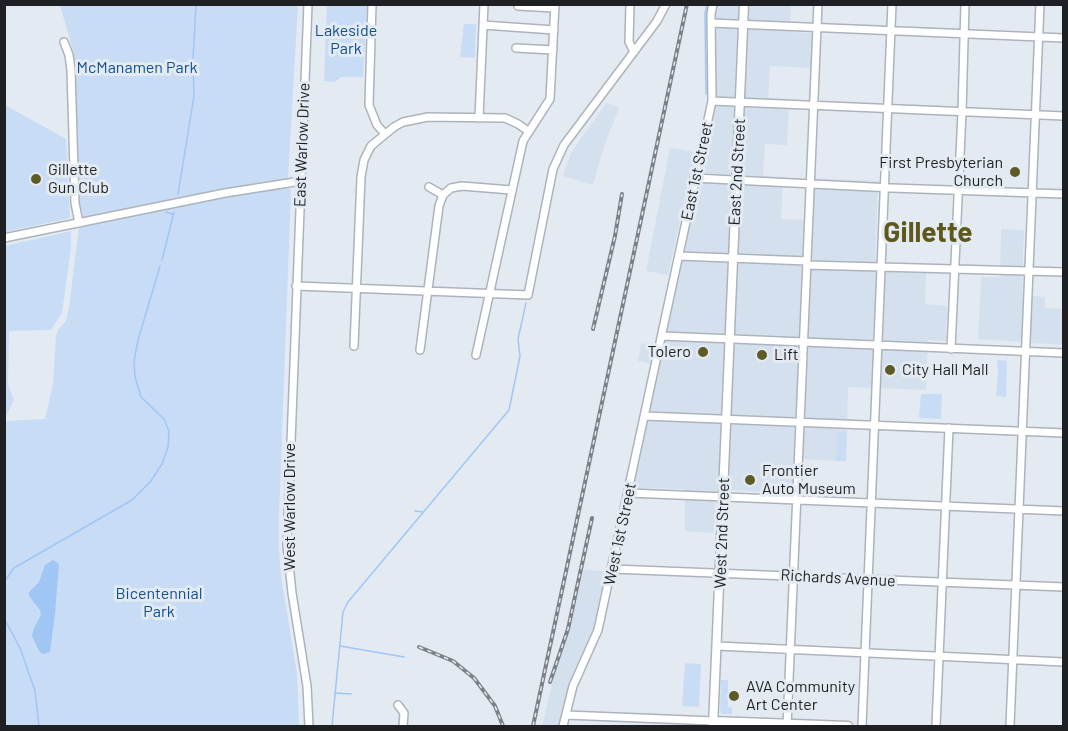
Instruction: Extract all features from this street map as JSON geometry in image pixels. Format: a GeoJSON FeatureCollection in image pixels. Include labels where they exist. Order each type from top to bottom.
{"type":"FeatureCollection","features":[{"type":"Feature","properties":{"kind":"main road","name":"East 2nd Street"},"geometry":{"type":"LineString","coordinates":[[730,339],[744,4]]}},
{"type":"Feature","properties":{"kind":"main road","name":"West 2nd Street"},"geometry":{"type":"LineString","coordinates":[[714,724],[730,339]]}},
{"type":"Feature","properties":{"kind":"main road"},"geometry":{"type":"LineString","coordinates":[[714,724],[848,726]]}},
{"type":"Feature","properties":{"kind":"street","name":"East Warlow Drive"},"geometry":{"type":"LineString","coordinates":[[296,286],[308,4]]}},
{"type":"Feature","properties":{"kind":"street"},"geometry":{"type":"LineString","coordinates":[[372,4],[369,105],[377,125],[385,134]]}},
{"type":"Feature","properties":{"kind":"street"},"geometry":{"type":"LineString","coordinates":[[479,118],[484,4]]}},
{"type":"Feature","properties":{"kind":"street"},"geometry":{"type":"LineString","coordinates":[[630,4],[629,42],[634,52]]}},
{"type":"Feature","properties":{"kind":"street"},"geometry":{"type":"LineString","coordinates":[[296,286],[528,295],[553,168],[564,146],[657,21],[666,4]]}},
{"type":"Feature","properties":{"kind":"street","name":"East 1st Street"},"geometry":{"type":"LineString","coordinates":[[662,336],[712,101],[711,23],[713,4]]}},
{"type":"Feature","properties":{"kind":"street"},"geometry":{"type":"LineString","coordinates":[[787,725],[818,4]]}},
{"type":"Feature","properties":{"kind":"street"},"geometry":{"type":"LineString","coordinates":[[862,726],[892,4]]}},
{"type":"Feature","properties":{"kind":"street"},"geometry":{"type":"LineString","coordinates":[[951,349],[965,4]]}},
{"type":"Feature","properties":{"kind":"street"},"geometry":{"type":"LineString","coordinates":[[1010,726],[1040,4]]}},
{"type":"Feature","properties":{"kind":"street"},"geometry":{"type":"LineString","coordinates":[[476,355],[523,141],[550,99],[555,6],[518,6]]}},
{"type":"Feature","properties":{"kind":"street"},"geometry":{"type":"LineString","coordinates":[[711,23],[1064,38]]}},
{"type":"Feature","properties":{"kind":"street"},"geometry":{"type":"LineString","coordinates":[[483,25],[554,30]]}},
{"type":"Feature","properties":{"kind":"street"},"geometry":{"type":"LineString","coordinates":[[64,42],[71,70],[75,203],[79,223]]}},
{"type":"Feature","properties":{"kind":"street"},"geometry":{"type":"LineString","coordinates":[[516,48],[554,50]]}},
{"type":"Feature","properties":{"kind":"street"},"geometry":{"type":"LineString","coordinates":[[712,101],[1064,116]]}},
{"type":"Feature","properties":{"kind":"street"},"geometry":{"type":"LineString","coordinates":[[354,346],[361,177],[364,160],[370,146],[403,122],[415,118],[505,118],[528,131]]}},
{"type":"Feature","properties":{"kind":"street"},"geometry":{"type":"LineString","coordinates":[[694,178],[1064,194]]}},
{"type":"Feature","properties":{"kind":"street"},"geometry":{"type":"LineString","coordinates":[[4,238],[225,193],[301,181]]}},
{"type":"Feature","properties":{"kind":"street"},"geometry":{"type":"LineString","coordinates":[[420,350],[439,206],[443,195],[451,188],[462,186],[512,190]]}},
{"type":"Feature","properties":{"kind":"street"},"geometry":{"type":"LineString","coordinates":[[429,187],[443,195]]}},
{"type":"Feature","properties":{"kind":"street"},"geometry":{"type":"LineString","coordinates":[[679,256],[881,267],[1064,273]]}},
{"type":"Feature","properties":{"kind":"street","name":"West Warlow Drive"},"geometry":{"type":"LineString","coordinates":[[296,286],[287,545],[307,686],[309,726]]}},
{"type":"Feature","properties":{"kind":"street"},"geometry":{"type":"LineString","coordinates":[[662,336],[1064,353]]}},
{"type":"Feature","properties":{"kind":"street","name":"West 1st Street"},"geometry":{"type":"LineString","coordinates":[[563,726],[573,686],[598,630],[662,336]]}},
{"type":"Feature","properties":{"kind":"street"},"geometry":{"type":"LineString","coordinates":[[645,416],[1064,433]]}},
{"type":"Feature","properties":{"kind":"street"},"geometry":{"type":"LineString","coordinates":[[936,726],[948,428]]}},
{"type":"Feature","properties":{"kind":"street"},"geometry":{"type":"LineString","coordinates":[[629,493],[1064,511]]}},
{"type":"Feature","properties":{"kind":"street","name":"Richards Avenue"},"geometry":{"type":"LineString","coordinates":[[613,569],[1064,587]]}},
{"type":"Feature","properties":{"kind":"street"},"geometry":{"type":"LineString","coordinates":[[717,646],[1064,662]]}},
{"type":"Feature","properties":{"kind":"street"},"geometry":{"type":"LineString","coordinates":[[398,705],[404,713],[403,726]]}},
{"type":"Feature","properties":{"kind":"street"},"geometry":{"type":"LineString","coordinates":[[566,715],[714,724]]}},
{"type":"Feature","properties":{"kind":"shaded area"},"geometry":{"type":"Polygon","coordinates":[[[717,5],[791,5],[790,32],[812,33],[811,68],[770,66],[768,98],[789,99],[787,145],[765,144],[763,176],[783,177],[781,219],[804,220],[806,178],[878,181],[875,271],[926,273],[925,304],[947,306],[946,341],[928,340],[926,390],[848,387],[847,433],[837,433],[836,461],[803,459],[803,495],[716,489],[714,533],[685,531],[685,489],[634,488],[632,486],[657,365],[638,361],[641,343],[662,347],[715,96],[714,15],[717,5]]]}},
{"type":"Feature","properties":{"kind":"shaded area"},"geometry":{"type":"Polygon","coordinates":[[[606,103],[619,108],[604,146],[593,185],[563,176],[571,153],[606,103]]]}},
{"type":"Feature","properties":{"kind":"shaded area"},"geometry":{"type":"Polygon","coordinates":[[[670,148],[695,152],[668,275],[646,271],[670,148]]]}},
{"type":"Feature","properties":{"kind":"shaded area"},"geometry":{"type":"Polygon","coordinates":[[[1001,229],[1024,230],[1022,295],[1045,297],[1045,308],[1063,309],[1063,345],[978,339],[981,277],[1000,277],[1001,229]]]}},
{"type":"Feature","properties":{"kind":"shaded area"},"geometry":{"type":"Polygon","coordinates":[[[584,569],[607,572],[594,631],[569,683],[559,726],[542,726],[556,667],[569,632],[584,569]]]}},
{"type":"Feature","properties":{"kind":"green space","name":"McManamen Park"},"geometry":{"type":"Polygon","coordinates":[[[60,5],[298,5],[288,178],[186,196],[84,218],[80,204],[73,50],[60,5]]]}},
{"type":"Feature","properties":{"kind":"green space","name":"Lakeside Park"},"geometry":{"type":"Polygon","coordinates":[[[327,5],[367,5],[363,77],[341,77],[335,82],[324,81],[327,5]]]}},
{"type":"Feature","properties":{"kind":"green space"},"geometry":{"type":"Polygon","coordinates":[[[464,24],[476,24],[475,58],[460,57],[464,24]]]}},
{"type":"Feature","properties":{"kind":"green space","name":"Gillette Gun Club"},"geometry":{"type":"Polygon","coordinates":[[[5,105],[66,139],[70,218],[5,232],[5,105]]]}},
{"type":"Feature","properties":{"kind":"green space","name":"Bicentennial Park"},"geometry":{"type":"Polygon","coordinates":[[[287,187],[291,190],[279,549],[281,576],[297,674],[299,726],[5,726],[5,421],[45,419],[53,384],[56,336],[66,321],[69,307],[79,227],[219,198],[287,187]]]}},
{"type":"Feature","properties":{"kind":"green space"},"geometry":{"type":"Polygon","coordinates":[[[71,231],[62,313],[51,330],[9,331],[8,384],[14,400],[5,418],[5,246],[71,231]]]}},
{"type":"Feature","properties":{"kind":"green space"},"geometry":{"type":"Polygon","coordinates":[[[997,360],[1007,361],[1006,397],[996,396],[997,360]]]}},
{"type":"Feature","properties":{"kind":"green space"},"geometry":{"type":"Polygon","coordinates":[[[921,394],[942,394],[941,419],[919,418],[921,394]]]}},
{"type":"Feature","properties":{"kind":"green space"},"geometry":{"type":"Polygon","coordinates":[[[837,432],[847,433],[846,461],[836,461],[837,432]]]}},
{"type":"Feature","properties":{"kind":"green space"},"geometry":{"type":"Polygon","coordinates":[[[685,663],[701,664],[699,707],[682,706],[685,663]]]}},
{"type":"Feature","properties":{"kind":"green space"},"geometry":{"type":"Polygon","coordinates":[[[721,680],[728,680],[728,707],[732,708],[732,714],[722,714],[720,710],[721,680]]]}},
{"type":"Feature","properties":{"kind":"water"},"geometry":{"type":"Polygon","coordinates":[[[53,560],[59,564],[55,614],[50,652],[43,654],[39,651],[32,636],[41,615],[40,610],[29,596],[29,592],[39,582],[45,565],[53,560]]]}},
{"type":"Feature","properties":{"kind":"waterway"},"geometry":{"type":"LineString","coordinates":[[178,194],[194,96],[196,4]]}},
{"type":"Feature","properties":{"kind":"waterway"},"geometry":{"type":"LineString","coordinates":[[706,94],[705,14],[707,4]]}},
{"type":"Feature","properties":{"kind":"waterway"},"geometry":{"type":"LineString","coordinates":[[166,212],[173,214]]}},
{"type":"Feature","properties":{"kind":"waterway"},"geometry":{"type":"LineString","coordinates":[[162,260],[174,212]]}},
{"type":"Feature","properties":{"kind":"waterway"},"geometry":{"type":"LineString","coordinates":[[4,582],[14,568],[132,500],[151,481],[162,464],[168,447],[169,431],[164,419],[141,397],[135,377],[134,361],[160,266]]}},
{"type":"Feature","properties":{"kind":"waterway"},"geometry":{"type":"LineString","coordinates":[[332,726],[343,612],[348,602],[509,410],[520,356],[518,339],[526,303]]}},
{"type":"Feature","properties":{"kind":"waterway"},"geometry":{"type":"LineString","coordinates":[[415,511],[423,512]]}},
{"type":"Feature","properties":{"kind":"waterway"},"geometry":{"type":"LineString","coordinates":[[4,618],[20,648],[35,691],[39,726]]}},
{"type":"Feature","properties":{"kind":"waterway"},"geometry":{"type":"LineString","coordinates":[[340,646],[404,657]]}},
{"type":"Feature","properties":{"kind":"waterway"},"geometry":{"type":"LineString","coordinates":[[335,693],[351,694]]}},
{"type":"Feature","properties":{"kind":"railway"},"geometry":{"type":"LineString","coordinates":[[533,726],[687,4]]}},
{"type":"Feature","properties":{"kind":"railway"},"geometry":{"type":"LineString","coordinates":[[593,329],[615,236],[622,194]]}},
{"type":"Feature","properties":{"kind":"railway"},"geometry":{"type":"LineString","coordinates":[[550,682],[568,629],[592,518]]}},
{"type":"Feature","properties":{"kind":"railway"},"geometry":{"type":"LineString","coordinates":[[419,647],[453,661],[474,678],[495,706],[503,726]]}},
{"type":"Feature","properties":{"kind":"place","name":"First Presbyterian Church"},"geometry":{"type":"Point","coordinates":[1015,172]}},
{"type":"Feature","properties":{"kind":"place","name":"Gillette Gun Club"},"geometry":{"type":"Point","coordinates":[36,179]}},
{"type":"Feature","properties":{"kind":"place","name":"Tolero"},"geometry":{"type":"Point","coordinates":[703,352]}},
{"type":"Feature","properties":{"kind":"place","name":"Lift"},"geometry":{"type":"Point","coordinates":[762,355]}},
{"type":"Feature","properties":{"kind":"place","name":"City Hall Mall"},"geometry":{"type":"Point","coordinates":[890,370]}},
{"type":"Feature","properties":{"kind":"place","name":"Frontier Auto Museum"},"geometry":{"type":"Point","coordinates":[750,480]}},
{"type":"Feature","properties":{"kind":"place","name":"AVA Community Art Center"},"geometry":{"type":"Point","coordinates":[734,696]}},
{"type":"Feature","properties":{"kind":"district","name":"Gillette"},"geometry":{"type":"Point","coordinates":[928,233]}}]}
